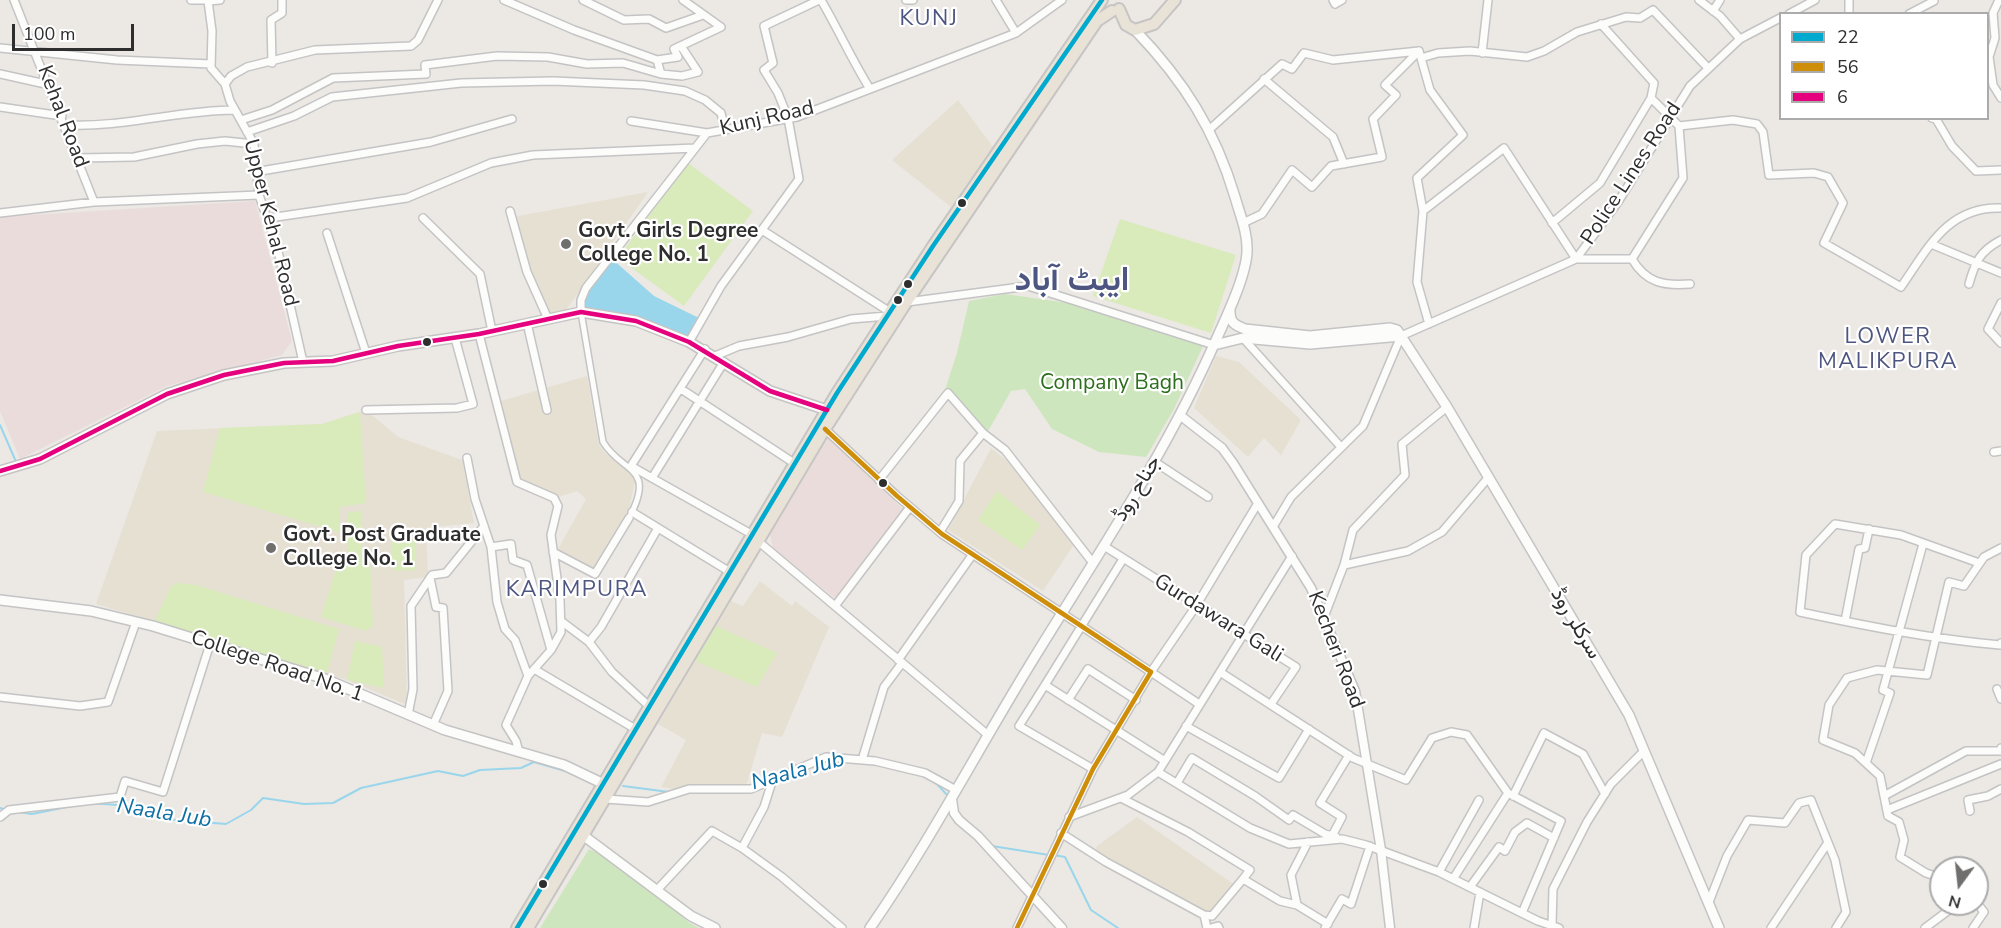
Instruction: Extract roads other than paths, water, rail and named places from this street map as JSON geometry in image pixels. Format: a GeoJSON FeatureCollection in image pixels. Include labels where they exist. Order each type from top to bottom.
{"type":"FeatureCollection","features":[{"type":"Feature","properties":{"kind":"highway"},"geometry":{"type":"LineString","coordinates":[[1102,0],[1105,7],[1119,7]]}},
{"type":"Feature","properties":{"kind":"highway"},"geometry":{"type":"LineString","coordinates":[[528,928],[606,799],[608,786],[650,707],[730,572],[756,538],[794,463],[826,410],[888,314],[1102,0]]}},
{"type":"Feature","properties":{"kind":"highway"},"geometry":{"type":"LineString","coordinates":[[1119,7],[1126,25],[1135,30],[1154,24],[1175,0]]}},
{"type":"Feature","properties":{"kind":"highway"},"geometry":{"type":"LineString","coordinates":[[517,928],[608,786],[756,538],[906,303],[1097,21],[1119,7]]}},
{"type":"Feature","properties":{"kind":"main road","name":"جناح روڈ"},"geometry":{"type":"LineString","coordinates":[[870,928],[907,874],[988,735],[1181,416],[1229,309],[1247,255],[1243,223],[1227,171],[1210,129],[1192,98],[1135,30]]}},
{"type":"Feature","properties":{"kind":"main road"},"geometry":{"type":"LineString","coordinates":[[1229,309],[1230,320],[1244,333]]}},
{"type":"Feature","properties":{"kind":"main road"},"geometry":{"type":"LineString","coordinates":[[1,471],[63,449],[167,394],[224,375],[303,362],[333,361],[366,353],[479,334],[581,312],[636,321],[689,342],[705,349],[770,391],[826,410]]}},
{"type":"Feature","properties":{"kind":"main road"},"geometry":{"type":"LineString","coordinates":[[1224,321],[1228,328],[1244,333],[1310,344],[1401,336]]}},
{"type":"Feature","properties":{"kind":"main road"},"geometry":{"type":"LineString","coordinates":[[1214,345],[1244,333]]}},
{"type":"Feature","properties":{"kind":"main road","name":"سرکلر روڈ"},"geometry":{"type":"LineString","coordinates":[[1401,336],[1447,407],[1629,715],[1719,928]]}},
{"type":"Feature","properties":{"kind":"main road","name":"College Road No. 1"},"geometry":{"type":"LineString","coordinates":[[0,600],[91,611],[136,622],[325,679],[433,725],[564,765],[608,786]]}},
{"type":"Feature","properties":{"kind":"main road"},"geometry":{"type":"LineString","coordinates":[[584,836],[691,916],[715,928]]}},
{"type":"Feature","properties":{"kind":"street","name":"Kehal Road"},"geometry":{"type":"LineString","coordinates":[[14,0],[50,85],[94,202]]}},
{"type":"Feature","properties":{"kind":"street"},"geometry":{"type":"LineString","coordinates":[[191,0],[220,0]]}},
{"type":"Feature","properties":{"kind":"street"},"geometry":{"type":"LineString","coordinates":[[272,63],[271,20],[282,13],[282,0]]}},
{"type":"Feature","properties":{"kind":"street"},"geometry":{"type":"LineString","coordinates":[[225,84],[231,76],[247,68],[315,50],[411,46],[418,40],[438,0]]}},
{"type":"Feature","properties":{"kind":"street"},"geometry":{"type":"LineString","coordinates":[[504,0],[574,30],[657,60],[678,57],[674,49],[721,27],[683,0]]}},
{"type":"Feature","properties":{"kind":"street"},"geometry":{"type":"LineString","coordinates":[[583,0],[624,20],[649,19],[666,28],[703,15]]}},
{"type":"Feature","properties":{"kind":"street"},"geometry":{"type":"LineString","coordinates":[[689,342],[721,286],[799,179],[788,118],[778,93],[764,70],[773,63],[764,26],[820,0],[870,89]]}},
{"type":"Feature","properties":{"kind":"street"},"geometry":{"type":"LineString","coordinates":[[906,0],[913,0]]}},
{"type":"Feature","properties":{"kind":"street"},"geometry":{"type":"LineString","coordinates":[[996,0],[1016,33]]}},
{"type":"Feature","properties":{"kind":"street","name":"Kunj Road"},"geometry":{"type":"LineString","coordinates":[[581,312],[581,300],[586,288],[707,133],[788,118],[870,89],[1016,33],[1062,0]]}},
{"type":"Feature","properties":{"kind":"street"},"geometry":{"type":"LineString","coordinates":[[1333,0],[1335,4],[1342,0]]}},
{"type":"Feature","properties":{"kind":"street"},"geometry":{"type":"LineString","coordinates":[[1482,52],[1488,0]]}},
{"type":"Feature","properties":{"kind":"street"},"geometry":{"type":"LineString","coordinates":[[1699,0],[1740,39]]}},
{"type":"Feature","properties":{"kind":"street"},"geometry":{"type":"LineString","coordinates":[[1713,11],[1720,0]]}},
{"type":"Feature","properties":{"kind":"street"},"geometry":{"type":"LineString","coordinates":[[1793,12],[1815,0]]}},
{"type":"Feature","properties":{"kind":"street"},"geometry":{"type":"LineString","coordinates":[[1999,0],[1993,13],[1995,38],[1989,57],[1993,85],[2001,98]]}},
{"type":"Feature","properties":{"kind":"street"},"geometry":{"type":"LineString","coordinates":[[0,48],[138,61],[211,64],[208,1]]}},
{"type":"Feature","properties":{"kind":"street"},"geometry":{"type":"LineString","coordinates":[[1913,12],[1934,1]]}},
{"type":"Feature","properties":{"kind":"street"},"geometry":{"type":"LineString","coordinates":[[1210,129],[1282,64],[1292,69],[1304,52],[1333,60],[1482,52],[1527,57],[1600,24],[1626,17],[1640,18],[1653,10],[1708,68]]}},
{"type":"Feature","properties":{"kind":"street","name":"Police Lines Road"},"geometry":{"type":"LineString","coordinates":[[1401,336],[1576,259],[1618,202],[1690,86],[1740,39],[1779,19]]}},
{"type":"Feature","properties":{"kind":"street"},"geometry":{"type":"LineString","coordinates":[[1552,223],[1600,183],[1651,98],[1654,83],[1600,24]]}},
{"type":"Feature","properties":{"kind":"street"},"geometry":{"type":"LineString","coordinates":[[241,120],[272,110],[333,78],[426,74],[425,65],[489,56],[548,57],[587,64],[623,63],[661,74],[682,76],[698,72],[681,46]]}},
{"type":"Feature","properties":{"kind":"street"},"geometry":{"type":"LineString","coordinates":[[1243,223],[1262,214],[1292,170],[1312,187],[1331,166],[1382,157],[1373,119],[1396,95],[1385,86],[1420,54]]}},
{"type":"Feature","properties":{"kind":"street"},"geometry":{"type":"LineString","coordinates":[[1420,54],[1430,90],[1463,135],[1417,178],[1423,211],[1417,282],[1429,324]]}},
{"type":"Feature","properties":{"kind":"street"},"geometry":{"type":"LineString","coordinates":[[657,60],[661,74]]}},
{"type":"Feature","properties":{"kind":"street","name":"Upper Kehal Road"},"geometry":{"type":"LineString","coordinates":[[211,64],[211,68],[225,84],[235,110],[254,144],[259,195],[269,218],[303,362]]}},
{"type":"Feature","properties":{"kind":"street"},"geometry":{"type":"LineString","coordinates":[[0,74],[50,85]]}},
{"type":"Feature","properties":{"kind":"street"},"geometry":{"type":"LineString","coordinates":[[1264,79],[1333,137],[1344,164]]}},
{"type":"Feature","properties":{"kind":"street"},"geometry":{"type":"LineString","coordinates":[[247,132],[294,116],[332,98],[461,83],[554,81],[644,85],[685,91],[705,100],[721,113],[725,129]]}},
{"type":"Feature","properties":{"kind":"street"},"geometry":{"type":"LineString","coordinates":[[1651,98],[1679,126],[1733,120],[1757,124],[1763,132],[1770,175],[1814,173],[1828,177],[1843,203],[1824,243],[1901,287],[1931,244],[1956,218],[1972,210],[2001,208]]}},
{"type":"Feature","properties":{"kind":"street"},"geometry":{"type":"LineString","coordinates":[[0,107],[62,116]]}},
{"type":"Feature","properties":{"kind":"street"},"geometry":{"type":"LineString","coordinates":[[65,125],[124,124],[200,110],[235,110]]}},
{"type":"Feature","properties":{"kind":"street"},"geometry":{"type":"LineString","coordinates":[[255,172],[431,142],[512,119]]}},
{"type":"Feature","properties":{"kind":"street"},"geometry":{"type":"LineString","coordinates":[[1937,120],[1952,146],[1976,171],[2001,170]]}},
{"type":"Feature","properties":{"kind":"street"},"geometry":{"type":"LineString","coordinates":[[631,121],[707,133]]}},
{"type":"Feature","properties":{"kind":"street"},"geometry":{"type":"LineString","coordinates":[[1632,259],[1683,178],[1679,126]]}},
{"type":"Feature","properties":{"kind":"street"},"geometry":{"type":"LineString","coordinates":[[78,158],[134,158],[196,144],[225,141],[254,144]]}},
{"type":"Feature","properties":{"kind":"street"},"geometry":{"type":"LineString","coordinates":[[269,218],[407,198],[491,163],[533,154],[695,148]]}},
{"type":"Feature","properties":{"kind":"street"},"geometry":{"type":"LineString","coordinates":[[1423,211],[1504,148],[1576,259],[1632,259]]}},
{"type":"Feature","properties":{"kind":"street"},"geometry":{"type":"LineString","coordinates":[[0,213],[94,202],[259,195]]}},
{"type":"Feature","properties":{"kind":"street"},"geometry":{"type":"LineString","coordinates":[[510,211],[527,272],[548,319]]}},
{"type":"Feature","properties":{"kind":"street"},"geometry":{"type":"LineString","coordinates":[[423,218],[480,274],[492,331]]}},
{"type":"Feature","properties":{"kind":"street"},"geometry":{"type":"LineString","coordinates":[[762,230],[888,314]]}},
{"type":"Feature","properties":{"kind":"street"},"geometry":{"type":"LineString","coordinates":[[327,233],[366,353]]}},
{"type":"Feature","properties":{"kind":"street"},"geometry":{"type":"LineString","coordinates":[[1969,284],[1976,261],[1984,249],[2001,240]]}},
{"type":"Feature","properties":{"kind":"street"},"geometry":{"type":"LineString","coordinates":[[1931,244],[2001,273]]}},
{"type":"Feature","properties":{"kind":"street"},"geometry":{"type":"LineString","coordinates":[[1632,259],[1639,271],[1649,279],[1671,286],[1690,284]]}},
{"type":"Feature","properties":{"kind":"street"},"geometry":{"type":"LineString","coordinates":[[906,303],[1028,286],[1214,345]]}},
{"type":"Feature","properties":{"kind":"street"},"geometry":{"type":"LineString","coordinates":[[2000,306],[1988,329],[2001,343]]}},
{"type":"Feature","properties":{"kind":"street"},"geometry":{"type":"LineString","coordinates":[[581,312],[603,442],[607,449],[631,466],[756,538],[988,735]]}},
{"type":"Feature","properties":{"kind":"street"},"geometry":{"type":"LineString","coordinates":[[715,356],[739,346],[788,337],[851,319],[888,314]]}},
{"type":"Feature","properties":{"kind":"street"},"geometry":{"type":"LineString","coordinates":[[527,323],[547,410]]}},
{"type":"Feature","properties":{"kind":"street"},"geometry":{"type":"LineString","coordinates":[[1244,333],[1341,447]]}},
{"type":"Feature","properties":{"kind":"street"},"geometry":{"type":"LineString","coordinates":[[479,334],[518,482],[558,501],[551,535],[561,632],[551,650],[528,676],[506,725],[507,731],[516,741],[519,752]]}},
{"type":"Feature","properties":{"kind":"street"},"geometry":{"type":"LineString","coordinates":[[1273,526],[1291,497],[1363,426],[1401,336]]}},
{"type":"Feature","properties":{"kind":"street"},"geometry":{"type":"LineString","coordinates":[[366,410],[457,408],[473,404],[455,338]]}},
{"type":"Feature","properties":{"kind":"street"},"geometry":{"type":"LineString","coordinates":[[631,466],[705,349]]}},
{"type":"Feature","properties":{"kind":"street"},"geometry":{"type":"LineString","coordinates":[[652,478],[724,362]]}},
{"type":"Feature","properties":{"kind":"street"},"geometry":{"type":"LineString","coordinates":[[681,389],[794,463]]}},
{"type":"Feature","properties":{"kind":"street"},"geometry":{"type":"LineString","coordinates":[[879,480],[948,393],[983,433],[1005,450],[1093,563]]}},
{"type":"Feature","properties":{"kind":"street"},"geometry":{"type":"LineString","coordinates":[[1324,617],[1344,565],[1353,530],[1405,475],[1402,444],[1447,407]]}},
{"type":"Feature","properties":{"kind":"street","name":"Kecheri Road"},"geometry":{"type":"LineString","coordinates":[[1181,416],[1222,448],[1292,556],[1324,617],[1355,691],[1381,850],[1391,928]]}},
{"type":"Feature","properties":{"kind":"street"},"geometry":{"type":"LineString","coordinates":[[825,429],[879,480],[940,532],[1199,704]]}},
{"type":"Feature","properties":{"kind":"street"},"geometry":{"type":"LineString","coordinates":[[940,532],[959,501],[960,461],[983,433]]}},
{"type":"Feature","properties":{"kind":"street"},"geometry":{"type":"LineString","coordinates":[[467,458],[491,547],[497,602],[505,629],[515,640],[528,676]]}},
{"type":"Feature","properties":{"kind":"street"},"geometry":{"type":"LineString","coordinates":[[1155,462],[1208,497]]}},
{"type":"Feature","properties":{"kind":"street"},"geometry":{"type":"LineString","coordinates":[[553,552],[556,551],[595,574],[638,498],[639,480],[631,466]]}},
{"type":"Feature","properties":{"kind":"street"},"geometry":{"type":"LineString","coordinates":[[1344,565],[1408,551],[1442,532],[1488,478]]}},
{"type":"Feature","properties":{"kind":"street"},"geometry":{"type":"LineString","coordinates":[[1017,928],[1061,833],[1094,769],[1258,503]]}},
{"type":"Feature","properties":{"kind":"street"},"geometry":{"type":"LineString","coordinates":[[835,606],[910,507]]}},
{"type":"Feature","properties":{"kind":"street"},"geometry":{"type":"LineString","coordinates":[[630,515],[658,528],[730,572]]}},
{"type":"Feature","properties":{"kind":"street"},"geometry":{"type":"LineString","coordinates":[[1979,563],[1901,535],[1835,524],[1806,555],[1800,612],[1898,632],[1990,645],[2001,643]]}},
{"type":"Feature","properties":{"kind":"street"},"geometry":{"type":"LineString","coordinates":[[408,715],[413,689],[411,606],[432,575],[446,573],[484,526]]}},
{"type":"Feature","properties":{"kind":"street"},"geometry":{"type":"LineString","coordinates":[[589,642],[601,627],[658,528]]}},
{"type":"Feature","properties":{"kind":"street"},"geometry":{"type":"LineString","coordinates":[[1845,621],[1859,549],[1865,548],[1869,530]]}},
{"type":"Feature","properties":{"kind":"street"},"geometry":{"type":"LineString","coordinates":[[491,547],[511,544],[513,560],[526,565],[551,650]]}},
{"type":"Feature","properties":{"kind":"street"},"geometry":{"type":"LineString","coordinates":[[1866,763],[1890,693],[1883,690],[1923,544]]}},
{"type":"Feature","properties":{"kind":"street","name":"Gurdawara Gali"},"geometry":{"type":"LineString","coordinates":[[1104,546],[1296,667],[1271,705]]}},
{"type":"Feature","properties":{"kind":"street"},"geometry":{"type":"LineString","coordinates":[[1929,874],[1900,857],[1904,840],[1899,822],[1888,816],[1880,776],[1855,753],[1822,740],[1829,705],[1847,678],[1877,670],[1927,675],[1948,582],[1964,586],[1984,556],[2001,548]]}},
{"type":"Feature","properties":{"kind":"street"},"geometry":{"type":"LineString","coordinates":[[861,760],[884,687],[973,554]]}},
{"type":"Feature","properties":{"kind":"street"},"geometry":{"type":"LineString","coordinates":[[1069,817],[1121,798],[1158,772],[1292,556]]}},
{"type":"Feature","properties":{"kind":"street"},"geometry":{"type":"LineString","coordinates":[[1094,769],[1019,726],[1123,559]]}},
{"type":"Feature","properties":{"kind":"street"},"geometry":{"type":"LineString","coordinates":[[430,578],[436,607],[443,608],[448,691],[433,725]]}},
{"type":"Feature","properties":{"kind":"street"},"geometry":{"type":"LineString","coordinates":[[561,621],[589,642],[612,672],[650,707]]}},
{"type":"Feature","properties":{"kind":"street"},"geometry":{"type":"LineString","coordinates":[[0,697],[80,706],[108,702],[136,622]]}},
{"type":"Feature","properties":{"kind":"street"},"geometry":{"type":"LineString","coordinates":[[0,817],[9,810],[120,796],[125,781],[163,792],[210,644]]}},
{"type":"Feature","properties":{"kind":"street"},"geometry":{"type":"LineString","coordinates":[[534,669],[637,730]]}},
{"type":"Feature","properties":{"kind":"street"},"geometry":{"type":"LineString","coordinates":[[1068,700],[1088,669],[1136,700]]}},
{"type":"Feature","properties":{"kind":"street"},"geometry":{"type":"LineString","coordinates":[[1220,672],[1349,755],[1406,780],[1432,738],[1451,732],[1467,735],[1510,794],[1561,822],[1522,914]]}},
{"type":"Feature","properties":{"kind":"street"},"geometry":{"type":"LineString","coordinates":[[1045,686],[1165,761]]}},
{"type":"Feature","properties":{"kind":"street"},"geometry":{"type":"LineString","coordinates":[[1997,689],[2001,699]]}},
{"type":"Feature","properties":{"kind":"street"},"geometry":{"type":"LineString","coordinates":[[1186,726],[1279,778],[1309,729]]}},
{"type":"Feature","properties":{"kind":"street"},"geometry":{"type":"LineString","coordinates":[[1453,879],[1510,794],[1544,733],[1582,754],[1605,794]]}},
{"type":"Feature","properties":{"kind":"street"},"geometry":{"type":"LineString","coordinates":[[1884,796],[1966,751],[2000,751],[2001,748]]}},
{"type":"Feature","properties":{"kind":"street"},"geometry":{"type":"LineString","coordinates":[[1177,783],[1192,758],[1255,796],[1289,820],[1293,815],[1332,836],[1370,846],[1439,872],[1522,914],[1555,927],[1553,890],[1611,784],[1644,751]]}},
{"type":"Feature","properties":{"kind":"street"},"geometry":{"type":"LineString","coordinates":[[1332,836],[1342,817],[1320,803],[1349,755]]}},
{"type":"Feature","properties":{"kind":"street"},"geometry":{"type":"LineString","coordinates":[[606,799],[648,802],[689,789],[751,789],[772,782],[826,757],[861,760],[925,773],[954,795],[954,813],[959,820],[978,836],[1062,928]]}},
{"type":"Feature","properties":{"kind":"street"},"geometry":{"type":"LineString","coordinates":[[1887,810],[2001,764]]}},
{"type":"Feature","properties":{"kind":"street"},"geometry":{"type":"LineString","coordinates":[[1158,772],[1250,828],[1289,844],[1342,839]]}},
{"type":"Feature","properties":{"kind":"street"},"geometry":{"type":"LineString","coordinates":[[742,848],[764,807],[772,782]]}},
{"type":"Feature","properties":{"kind":"street"},"geometry":{"type":"LineString","coordinates":[[1970,811],[1968,800],[1988,796],[2001,789]]}},
{"type":"Feature","properties":{"kind":"street"},"geometry":{"type":"LineString","coordinates":[[1061,833],[1106,862],[1204,915],[1212,916],[1250,870],[1188,832],[1121,798]]}},
{"type":"Feature","properties":{"kind":"street"},"geometry":{"type":"LineString","coordinates":[[1439,872],[1479,800]]}},
{"type":"Feature","properties":{"kind":"street"},"geometry":{"type":"LineString","coordinates":[[1709,902],[1727,856],[1748,820],[1785,823],[1799,803],[1811,800],[1835,860],[1846,912],[1836,928]]}},
{"type":"Feature","properties":{"kind":"street"},"geometry":{"type":"LineString","coordinates":[[939,821],[952,818],[959,820]]}},
{"type":"Feature","properties":{"kind":"street"},"geometry":{"type":"LineString","coordinates":[[1470,887],[1499,847],[1504,851],[1515,831],[1527,823],[1554,838]]}},
{"type":"Feature","properties":{"kind":"street"},"geometry":{"type":"LineString","coordinates":[[657,890],[712,831],[742,848],[782,877],[842,928]]}},
{"type":"Feature","properties":{"kind":"street"},"geometry":{"type":"LineString","coordinates":[[1297,905],[1292,875],[1308,842]]}},
{"type":"Feature","properties":{"kind":"street"},"geometry":{"type":"LineString","coordinates":[[1771,928],[1827,844]]}},
{"type":"Feature","properties":{"kind":"street"},"geometry":{"type":"LineString","coordinates":[[1243,879],[1280,901],[1297,905],[1326,926],[1342,900],[1351,904],[1370,846]]}},
{"type":"Feature","properties":{"kind":"street"},"geometry":{"type":"LineString","coordinates":[[1474,928],[1480,892]]}},
{"type":"Feature","properties":{"kind":"street"},"geometry":{"type":"LineString","coordinates":[[1204,915],[1209,928],[1218,926],[1219,928]]}},
{"type":"Feature","properties":{"kind":"street"},"geometry":{"type":"LineString","coordinates":[[1925,928],[1941,916]]}},
{"type":"Feature","properties":{"kind":"water"},"geometry":{"type":"Polygon","coordinates":[[[611,258],[654,296],[699,318],[689,338],[583,310],[589,289],[611,258]]]}},
{"type":"Feature","properties":{"kind":"waterway"},"geometry":{"type":"LineString","coordinates":[[0,425],[17,464]]}},
{"type":"Feature","properties":{"kind":"waterway","name":"Naala Jub"},"geometry":{"type":"LineString","coordinates":[[89,803],[118,805],[165,819],[226,824],[251,810],[263,798],[304,804],[333,803],[361,788],[438,771],[463,776],[480,770],[521,768],[534,762],[572,773]]}},
{"type":"Feature","properties":{"kind":"waterway","name":"Naala Jub"},"geometry":{"type":"LineString","coordinates":[[935,782],[949,797]]}},
{"type":"Feature","properties":{"kind":"waterway","name":"Naala Jub"},"geometry":{"type":"LineString","coordinates":[[623,786],[669,792]]}},
{"type":"Feature","properties":{"kind":"waterway","name":"Naala Jub"},"geometry":{"type":"LineString","coordinates":[[18,812],[32,814],[72,806]]}},
{"type":"Feature","properties":{"kind":"waterway","name":"Naala Jub"},"geometry":{"type":"LineString","coordinates":[[0,808],[7,810]]}},
{"type":"Feature","properties":{"kind":"waterway","name":"Naala Jub"},"geometry":{"type":"LineString","coordinates":[[992,846],[1049,855]]}},
{"type":"Feature","properties":{"kind":"waterway","name":"Naala Jub"},"geometry":{"type":"LineString","coordinates":[[1054,855],[1065,857],[1091,910],[1118,928]]}},
{"type":"Feature","properties":{"kind":"place","name":"Govt. Girls Degree College No. 1"},"geometry":{"type":"Point","coordinates":[566,244]}},
{"type":"Feature","properties":{"kind":"place","name":"Govt. Post Graduate College No. 1"},"geometry":{"type":"Point","coordinates":[271,548]}},
{"type":"Feature","properties":{"kind":"district","name":"KUNJ"},"geometry":{"type":"Point","coordinates":[929,20]}},
{"type":"Feature","properties":{"kind":"district","name":"ایبٹ آباد"},"geometry":{"type":"Point","coordinates":[1072,282]}},
{"type":"Feature","properties":{"kind":"district","name":"LOWER MALIKPURA"},"geometry":{"type":"Point","coordinates":[1888,350]}},
{"type":"Feature","properties":{"kind":"district","name":"KARIMPURA"},"geometry":{"type":"Point","coordinates":[577,591]}},
{"type":"Feature","properties":{"kind":"park label","name":"Company Bagh"},"geometry":{"type":"Point","coordinates":[1112,384]}}]}
